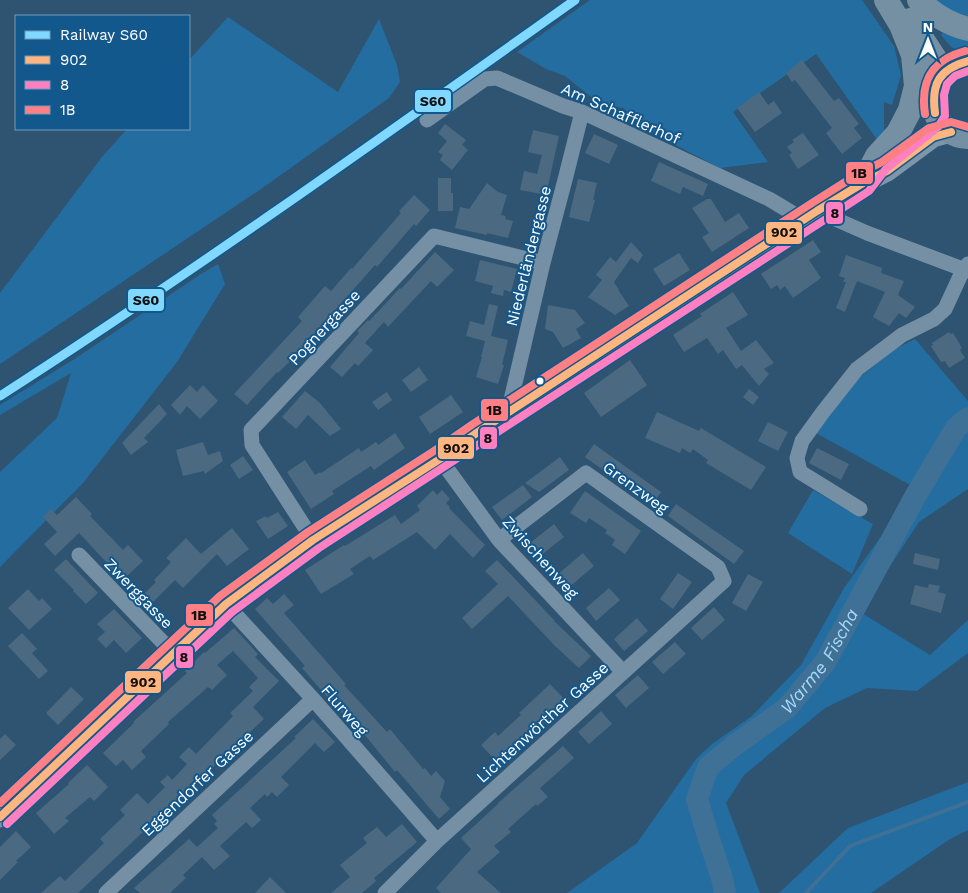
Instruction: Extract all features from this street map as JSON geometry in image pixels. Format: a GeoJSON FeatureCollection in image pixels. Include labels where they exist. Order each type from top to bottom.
{"type":"FeatureCollection","features":[{"type":"Feature","properties":{"kind":"main road"},"geometry":{"type":"LineString","coordinates":[[903,1],[926,8],[951,23],[968,29]]}},
{"type":"Feature","properties":{"kind":"main road"},"geometry":{"type":"LineString","coordinates":[[903,1],[916,12],[956,66],[936,84],[933,93],[933,103],[935,113],[942,124],[960,134]]}},
{"type":"Feature","properties":{"kind":"main road"},"geometry":{"type":"LineString","coordinates":[[863,182],[877,156],[898,133],[910,110],[916,86],[913,55],[901,25],[903,1]]}},
{"type":"Feature","properties":{"kind":"main road"},"geometry":{"type":"LineString","coordinates":[[863,182],[879,162],[930,121],[935,113]]}},
{"type":"Feature","properties":{"kind":"main road"},"geometry":{"type":"LineString","coordinates":[[0,817],[226,604],[313,540],[810,216],[863,182],[887,171],[933,137],[960,134]]}},
{"type":"Feature","properties":{"kind":"street","name":"Am Schafflerhof"},"geometry":{"type":"LineString","coordinates":[[427,120],[485,79],[497,78],[582,112],[769,199],[785,209],[867,233],[967,269]]}},
{"type":"Feature","properties":{"kind":"street","name":"Niederländergasse"},"geometry":{"type":"LineString","coordinates":[[514,409],[511,400],[543,263],[582,112]]}},
{"type":"Feature","properties":{"kind":"street","name":"Pognergasse"},"geometry":{"type":"LineString","coordinates":[[313,540],[252,445],[251,430],[434,236],[543,263]]}},
{"type":"Feature","properties":{"kind":"street"},"geometry":{"type":"LineString","coordinates":[[860,509],[800,472],[797,458],[802,441],[857,369],[902,335],[934,319],[945,309],[967,269]]}},
{"type":"Feature","properties":{"kind":"street","name":"Zwischenweg"},"geometry":{"type":"LineString","coordinates":[[440,458],[499,540],[624,672]]}},
{"type":"Feature","properties":{"kind":"street","name":"Grenzweg"},"geometry":{"type":"LineString","coordinates":[[499,540],[586,473],[718,568],[724,581]]}},
{"type":"Feature","properties":{"kind":"street","name":"Zwerggasse"},"geometry":{"type":"LineString","coordinates":[[79,555],[174,654]]}},
{"type":"Feature","properties":{"kind":"street","name":"Lichtenwörther Gasse"},"geometry":{"type":"LineString","coordinates":[[386,893],[436,841],[724,581]]}},
{"type":"Feature","properties":{"kind":"street","name":"Flurweg"},"geometry":{"type":"LineString","coordinates":[[226,604],[313,699],[436,841]]}},
{"type":"Feature","properties":{"kind":"street","name":"Eggendorfer Gasse"},"geometry":{"type":"LineString","coordinates":[[106,893],[313,699]]}},
{"type":"Feature","properties":{"kind":"shaded area"},"geometry":{"type":"Polygon","coordinates":[[[590,0],[862,0],[894,46],[901,75],[892,105],[884,102],[884,142],[878,141],[816,54],[733,112],[768,162],[720,168],[660,137],[623,108],[600,104],[565,76],[546,69],[517,52],[590,0]]]}},
{"type":"Feature","properties":{"kind":"shaded area"},"geometry":{"type":"Polygon","coordinates":[[[928,0],[968,0],[968,23],[928,0]]]}},
{"type":"Feature","properties":{"kind":"shaded area"},"geometry":{"type":"Polygon","coordinates":[[[228,17],[338,92],[379,19],[397,65],[400,82],[389,98],[261,189],[0,364],[0,293],[102,157],[126,130],[190,130],[190,59],[228,17]]]}},
{"type":"Feature","properties":{"kind":"shaded area"},"geometry":{"type":"Polygon","coordinates":[[[947,27],[968,35],[968,56],[953,48],[941,35],[947,27]]]}},
{"type":"Feature","properties":{"kind":"shaded area"},"geometry":{"type":"Polygon","coordinates":[[[218,264],[225,284],[177,362],[83,483],[0,567],[0,472],[57,418],[71,373],[0,415],[0,405],[76,358],[218,264]]]}},
{"type":"Feature","properties":{"kind":"shaded area"},"geometry":{"type":"Polygon","coordinates":[[[915,339],[968,401],[968,489],[919,522],[860,612],[930,655],[968,620],[968,653],[917,691],[867,688],[825,708],[744,775],[726,803],[760,893],[567,893],[637,843],[696,759],[712,744],[752,716],[801,665],[844,588],[885,531],[910,485],[816,433],[859,378],[895,349],[915,339]]]}},
{"type":"Feature","properties":{"kind":"shaded area"},"geometry":{"type":"Polygon","coordinates":[[[813,490],[873,524],[852,574],[788,533],[813,490]]]}},
{"type":"Feature","properties":{"kind":"shaded area"},"geometry":{"type":"Polygon","coordinates":[[[968,782],[968,830],[950,839],[871,893],[779,893],[848,828],[968,782]]]}},
{"type":"Feature","properties":{"kind":"building"},"geometry":{"type":"Polygon","coordinates":[[[802,60],[834,101],[839,98],[859,124],[854,128],[862,138],[842,154],[826,133],[832,128],[795,80],[792,82],[786,73],[802,60]]]}},
{"type":"Feature","properties":{"kind":"building"},"geometry":{"type":"Polygon","coordinates":[[[759,92],[768,105],[774,101],[782,113],[755,132],[737,108],[759,92]]]}},
{"type":"Feature","properties":{"kind":"building"},"geometry":{"type":"Polygon","coordinates":[[[445,124],[466,140],[462,145],[468,150],[452,170],[440,160],[443,155],[438,152],[447,141],[438,133],[445,124]]]}},
{"type":"Feature","properties":{"kind":"building"},"geometry":{"type":"Polygon","coordinates":[[[533,130],[559,136],[546,195],[520,190],[524,171],[537,174],[542,155],[528,152],[533,130]]]}},
{"type":"Feature","properties":{"kind":"building"},"geometry":{"type":"Polygon","coordinates":[[[803,133],[819,155],[798,169],[789,155],[792,153],[787,147],[794,142],[792,140],[803,133]]]}},
{"type":"Feature","properties":{"kind":"building"},"geometry":{"type":"Polygon","coordinates":[[[594,134],[618,145],[609,164],[585,153],[594,134]]]}},
{"type":"Feature","properties":{"kind":"building"},"geometry":{"type":"Polygon","coordinates":[[[659,162],[708,184],[703,196],[683,187],[680,194],[651,181],[659,162]]]}},
{"type":"Feature","properties":{"kind":"building"},"geometry":{"type":"Polygon","coordinates":[[[438,178],[451,178],[453,211],[438,211],[438,178]]]}},
{"type":"Feature","properties":{"kind":"building"},"geometry":{"type":"Polygon","coordinates":[[[578,179],[597,183],[589,222],[569,217],[578,179]]]}},
{"type":"Feature","properties":{"kind":"building"},"geometry":{"type":"Polygon","coordinates":[[[487,183],[498,192],[507,195],[501,215],[506,216],[505,219],[513,221],[508,238],[455,228],[460,207],[469,209],[487,183]]]}},
{"type":"Feature","properties":{"kind":"building"},"geometry":{"type":"Polygon","coordinates":[[[414,195],[430,210],[416,226],[414,224],[377,267],[375,265],[290,361],[277,372],[247,405],[234,394],[302,321],[298,317],[325,286],[331,291],[401,213],[399,211],[414,195]]]}},
{"type":"Feature","properties":{"kind":"building"},"geometry":{"type":"Polygon","coordinates":[[[707,199],[711,199],[725,222],[739,213],[749,228],[712,252],[702,237],[709,233],[692,208],[707,199]]]}},
{"type":"Feature","properties":{"kind":"building"},"geometry":{"type":"Polygon","coordinates":[[[813,240],[821,252],[809,260],[821,278],[793,298],[785,286],[780,290],[777,285],[771,289],[761,274],[813,240]]]}},
{"type":"Feature","properties":{"kind":"building"},"geometry":{"type":"Polygon","coordinates":[[[631,242],[643,255],[638,263],[631,258],[614,282],[629,306],[615,315],[588,297],[602,280],[596,275],[610,257],[616,262],[631,242]]]}},
{"type":"Feature","properties":{"kind":"building"},"geometry":{"type":"Polygon","coordinates":[[[435,252],[454,270],[437,287],[431,281],[388,327],[384,322],[365,343],[373,350],[358,366],[355,363],[342,377],[330,367],[359,333],[357,331],[401,289],[435,252]]]}},
{"type":"Feature","properties":{"kind":"building"},"geometry":{"type":"Polygon","coordinates":[[[679,253],[690,270],[664,286],[653,269],[679,253]]]}},
{"type":"Feature","properties":{"kind":"building"},"geometry":{"type":"Polygon","coordinates":[[[846,255],[882,268],[881,273],[904,281],[898,295],[915,307],[906,318],[899,313],[889,326],[873,317],[885,292],[857,281],[845,312],[836,308],[846,282],[843,282],[845,278],[839,276],[846,255]]]}},
{"type":"Feature","properties":{"kind":"building"},"geometry":{"type":"Polygon","coordinates":[[[480,260],[517,269],[511,292],[504,290],[503,296],[491,293],[493,286],[475,281],[480,260]]]}},
{"type":"Feature","properties":{"kind":"building"},"geometry":{"type":"Polygon","coordinates":[[[733,292],[748,315],[726,328],[741,351],[756,340],[774,363],[764,369],[769,374],[759,386],[742,365],[736,369],[723,350],[718,354],[707,338],[684,352],[673,335],[733,292]]]}},
{"type":"Feature","properties":{"kind":"building"},"geometry":{"type":"Polygon","coordinates":[[[489,304],[498,306],[491,336],[508,340],[502,365],[504,365],[498,384],[476,377],[485,341],[466,336],[470,321],[484,325],[489,304]]]}},
{"type":"Feature","properties":{"kind":"building"},"geometry":{"type":"Polygon","coordinates":[[[548,305],[575,310],[585,323],[576,329],[581,338],[563,348],[553,332],[545,329],[548,305]]]}},
{"type":"Feature","properties":{"kind":"building"},"geometry":{"type":"Polygon","coordinates":[[[949,332],[950,334],[953,333],[962,348],[960,350],[965,358],[949,368],[945,361],[941,362],[931,346],[933,345],[932,343],[949,332]]]}},
{"type":"Feature","properties":{"kind":"building"},"geometry":{"type":"Polygon","coordinates":[[[630,360],[647,385],[601,417],[584,393],[630,360]]]}},
{"type":"Feature","properties":{"kind":"building"},"geometry":{"type":"Polygon","coordinates":[[[419,367],[428,380],[411,392],[402,380],[419,367]]]}},
{"type":"Feature","properties":{"kind":"building"},"geometry":{"type":"Polygon","coordinates":[[[190,385],[197,392],[203,385],[218,401],[200,419],[187,406],[180,415],[171,405],[190,385]]]}},
{"type":"Feature","properties":{"kind":"building"},"geometry":{"type":"Polygon","coordinates":[[[749,389],[759,397],[753,405],[743,397],[749,389]]]}},
{"type":"Feature","properties":{"kind":"building"},"geometry":{"type":"Polygon","coordinates":[[[305,391],[320,403],[341,429],[330,436],[308,415],[296,429],[282,417],[305,391]]]}},
{"type":"Feature","properties":{"kind":"building"},"geometry":{"type":"Polygon","coordinates":[[[387,392],[392,400],[378,410],[372,402],[387,392]]]}},
{"type":"Feature","properties":{"kind":"building"},"geometry":{"type":"Polygon","coordinates":[[[451,395],[463,412],[430,434],[419,417],[451,395]]]}},
{"type":"Feature","properties":{"kind":"building"},"geometry":{"type":"Polygon","coordinates":[[[159,404],[167,414],[144,438],[148,442],[131,455],[122,443],[159,404]]]}},
{"type":"Feature","properties":{"kind":"building"},"geometry":{"type":"Polygon","coordinates":[[[657,412],[699,431],[701,428],[766,467],[751,490],[706,463],[708,460],[693,449],[690,453],[682,448],[680,453],[645,438],[657,412]]]}},
{"type":"Feature","properties":{"kind":"building"},"geometry":{"type":"Polygon","coordinates":[[[768,422],[788,432],[778,451],[758,441],[768,422]]]}},
{"type":"Feature","properties":{"kind":"building"},"geometry":{"type":"Polygon","coordinates":[[[395,433],[405,448],[374,470],[371,466],[332,491],[334,494],[311,509],[287,472],[305,460],[315,475],[321,473],[359,448],[361,452],[376,442],[378,445],[395,433]]]}},
{"type":"Feature","properties":{"kind":"building"},"geometry":{"type":"Polygon","coordinates":[[[203,442],[208,455],[220,451],[223,461],[205,474],[204,471],[183,476],[176,450],[203,442]]]}},
{"type":"Feature","properties":{"kind":"building"},"geometry":{"type":"Polygon","coordinates":[[[594,444],[661,492],[652,505],[585,457],[594,444]]]}},
{"type":"Feature","properties":{"kind":"building"},"geometry":{"type":"Polygon","coordinates":[[[817,448],[849,464],[841,480],[809,463],[817,448]]]}},
{"type":"Feature","properties":{"kind":"building"},"geometry":{"type":"Polygon","coordinates":[[[243,456],[253,470],[239,479],[230,465],[243,456]]]}},
{"type":"Feature","properties":{"kind":"building"},"geometry":{"type":"Polygon","coordinates":[[[560,457],[569,470],[539,492],[525,483],[560,457]]]}},
{"type":"Feature","properties":{"kind":"building"},"geometry":{"type":"Polygon","coordinates":[[[523,485],[532,497],[502,520],[492,507],[523,485]]]}},
{"type":"Feature","properties":{"kind":"building"},"geometry":{"type":"Polygon","coordinates":[[[433,490],[437,495],[442,490],[450,499],[446,503],[449,508],[485,545],[473,558],[450,534],[435,550],[417,532],[373,560],[370,556],[350,569],[354,574],[321,594],[305,570],[395,515],[401,524],[420,510],[417,506],[433,490]]]}},
{"type":"Feature","properties":{"kind":"building"},"geometry":{"type":"Polygon","coordinates":[[[585,491],[641,531],[625,554],[612,545],[615,540],[605,533],[607,530],[589,518],[586,523],[570,513],[585,491]]]}},
{"type":"Feature","properties":{"kind":"building"},"geometry":{"type":"Polygon","coordinates":[[[76,497],[92,514],[90,516],[123,550],[128,545],[143,561],[126,577],[119,569],[114,573],[79,533],[55,556],[44,544],[57,532],[43,517],[51,509],[57,515],[76,497]]]}},
{"type":"Feature","properties":{"kind":"building"},"geometry":{"type":"Polygon","coordinates":[[[676,504],[744,551],[734,564],[668,516],[676,504]]]}},
{"type":"Feature","properties":{"kind":"building"},"geometry":{"type":"Polygon","coordinates":[[[278,512],[288,526],[268,539],[256,521],[278,512]]]}},
{"type":"Feature","properties":{"kind":"building"},"geometry":{"type":"Polygon","coordinates":[[[554,524],[564,537],[540,556],[530,543],[554,524]]]}},
{"type":"Feature","properties":{"kind":"building"},"geometry":{"type":"Polygon","coordinates":[[[232,528],[249,549],[227,566],[217,554],[183,588],[175,580],[148,607],[140,598],[156,582],[154,580],[171,562],[166,558],[186,538],[201,554],[232,528]]]}},
{"type":"Feature","properties":{"kind":"building"},"geometry":{"type":"Polygon","coordinates":[[[583,553],[594,566],[568,588],[557,575],[583,553]]]}},
{"type":"Feature","properties":{"kind":"building"},"geometry":{"type":"Polygon","coordinates":[[[915,553],[940,559],[938,570],[913,564],[915,553]]]}},
{"type":"Feature","properties":{"kind":"building"},"geometry":{"type":"Polygon","coordinates":[[[66,559],[98,593],[86,604],[54,570],[66,559]]]}},
{"type":"Feature","properties":{"kind":"building"},"geometry":{"type":"Polygon","coordinates":[[[497,560],[554,621],[591,656],[579,668],[555,646],[508,596],[472,629],[462,618],[498,584],[485,571],[497,560]]]}},
{"type":"Feature","properties":{"kind":"building"},"geometry":{"type":"Polygon","coordinates":[[[678,573],[692,582],[673,609],[660,599],[678,573]]]}},
{"type":"Feature","properties":{"kind":"building"},"geometry":{"type":"Polygon","coordinates":[[[748,574],[763,582],[746,611],[732,603],[748,574]]]}},
{"type":"Feature","properties":{"kind":"building"},"geometry":{"type":"Polygon","coordinates":[[[929,584],[940,586],[938,592],[946,594],[941,613],[910,604],[915,585],[928,588],[929,584]]]}},
{"type":"Feature","properties":{"kind":"building"},"geometry":{"type":"Polygon","coordinates":[[[609,588],[620,600],[596,621],[586,608],[609,588]]]}},
{"type":"Feature","properties":{"kind":"building"},"geometry":{"type":"Polygon","coordinates":[[[28,589],[39,601],[42,598],[52,609],[29,630],[8,608],[28,589]]]}},
{"type":"Feature","properties":{"kind":"building"},"geometry":{"type":"Polygon","coordinates":[[[284,594],[294,605],[284,613],[346,684],[344,685],[387,732],[390,729],[423,769],[425,768],[431,776],[436,771],[445,781],[440,797],[450,809],[439,819],[397,770],[395,772],[364,734],[362,735],[328,698],[302,668],[305,666],[255,609],[267,598],[273,604],[284,594]]]}},
{"type":"Feature","properties":{"kind":"building"},"geometry":{"type":"Polygon","coordinates":[[[714,607],[725,620],[702,640],[691,628],[714,607]]]}},
{"type":"Feature","properties":{"kind":"building"},"geometry":{"type":"Polygon","coordinates":[[[114,609],[142,638],[126,653],[114,640],[106,648],[97,639],[105,632],[97,624],[114,609]]]}},
{"type":"Feature","properties":{"kind":"building"},"geometry":{"type":"Polygon","coordinates":[[[637,618],[648,631],[624,651],[614,639],[637,618]]]}},
{"type":"Feature","properties":{"kind":"building"},"geometry":{"type":"Polygon","coordinates":[[[234,628],[258,654],[255,657],[279,681],[253,707],[264,719],[224,759],[222,758],[194,787],[78,893],[41,893],[60,876],[65,881],[104,843],[100,839],[125,815],[120,810],[137,793],[148,804],[165,787],[160,782],[168,775],[172,780],[187,764],[179,757],[189,747],[196,754],[233,716],[230,713],[253,691],[249,687],[258,678],[233,651],[217,665],[227,675],[212,690],[208,687],[168,722],[169,724],[141,751],[146,757],[132,770],[123,760],[116,766],[103,753],[133,722],[187,673],[185,671],[204,652],[234,628]]]}},
{"type":"Feature","properties":{"kind":"building"},"geometry":{"type":"Polygon","coordinates":[[[22,633],[37,649],[32,653],[48,671],[39,679],[8,646],[22,633]]]}},
{"type":"Feature","properties":{"kind":"building"},"geometry":{"type":"Polygon","coordinates":[[[675,642],[686,654],[663,674],[652,662],[675,642]]]}},
{"type":"Feature","properties":{"kind":"building"},"geometry":{"type":"Polygon","coordinates":[[[638,675],[649,688],[626,708],[615,695],[638,675]]]}},
{"type":"Feature","properties":{"kind":"building"},"geometry":{"type":"Polygon","coordinates":[[[550,684],[567,702],[500,765],[481,745],[495,732],[498,736],[550,684]]]}},
{"type":"Feature","properties":{"kind":"building"},"geometry":{"type":"Polygon","coordinates":[[[71,687],[84,699],[58,725],[46,713],[71,687]]]}},
{"type":"Feature","properties":{"kind":"building"},"geometry":{"type":"Polygon","coordinates":[[[601,711],[612,724],[589,744],[578,732],[601,711]]]}},
{"type":"Feature","properties":{"kind":"building"},"geometry":{"type":"Polygon","coordinates":[[[313,719],[335,742],[324,752],[315,743],[281,777],[289,785],[277,797],[272,792],[267,797],[265,794],[250,808],[261,820],[252,828],[246,822],[220,846],[230,856],[214,870],[202,857],[183,875],[186,878],[170,893],[140,893],[134,888],[189,839],[197,847],[218,828],[214,824],[217,821],[212,815],[296,738],[294,737],[313,719]]]}},
{"type":"Feature","properties":{"kind":"building"},"geometry":{"type":"Polygon","coordinates":[[[5,734],[16,745],[0,760],[0,739],[5,734]]]}},
{"type":"Feature","properties":{"kind":"building"},"geometry":{"type":"Polygon","coordinates":[[[563,746],[574,758],[540,788],[548,797],[537,806],[536,804],[508,829],[511,832],[494,846],[500,852],[477,872],[501,893],[441,893],[436,888],[471,849],[461,838],[563,746]]]}},
{"type":"Feature","properties":{"kind":"building"},"geometry":{"type":"Polygon","coordinates":[[[87,765],[108,787],[94,801],[90,797],[65,818],[69,821],[54,834],[36,813],[87,765]]]}},
{"type":"Feature","properties":{"kind":"building"},"geometry":{"type":"Polygon","coordinates":[[[402,824],[417,842],[374,878],[376,881],[362,893],[331,893],[350,877],[340,865],[367,843],[363,838],[377,827],[386,837],[402,824]]]}},
{"type":"Feature","properties":{"kind":"building"},"geometry":{"type":"Polygon","coordinates":[[[16,831],[31,847],[0,880],[0,847],[16,831]]]}},
{"type":"Feature","properties":{"kind":"building"},"geometry":{"type":"Polygon","coordinates":[[[270,877],[286,893],[255,893],[270,877]]]}},
{"type":"Feature","properties":{"kind":"waterway","name":"Warme Fischa"},"geometry":{"type":"LineString","coordinates":[[725,893],[697,799],[708,767],[736,744],[787,708],[826,661],[916,495],[956,428],[968,418]]}},
{"type":"Feature","properties":{"kind":"waterway"},"geometry":{"type":"LineString","coordinates":[[806,893],[850,846],[968,802]]}},
{"type":"Feature","properties":{"kind":"rail line","name":"S60"},"geometry":{"type":"LineString","coordinates":[[0,396],[218,251],[575,0]]}},
{"type":"Feature","properties":{"kind":"transit line","name":"1B"},"geometry":{"type":"LineString","coordinates":[[925,114],[924,92],[931,74],[944,60],[965,51]]}},
{"type":"Feature","properties":{"kind":"transit line","name":"902"},"geometry":{"type":"LineString","coordinates":[[935,113],[934,94],[939,79],[950,68],[968,61]]}},
{"type":"Feature","properties":{"kind":"transit line","name":"8"},"geometry":{"type":"LineString","coordinates":[[7,824],[232,612],[319,548],[869,191],[886,169],[938,127],[945,116],[944,95],[947,84],[955,76],[968,71]]}},
{"type":"Feature","properties":{"kind":"transit line","name":"1B"},"geometry":{"type":"LineString","coordinates":[[0,803],[220,596],[308,532],[812,203],[858,174],[882,162],[929,128],[951,122],[968,127]]}},
{"type":"Feature","properties":{"kind":"transit line","name":"902"},"geometry":{"type":"LineString","coordinates":[[0,817],[226,604],[313,540],[440,459],[478,432],[817,211],[887,171],[933,137],[951,132]]}}]}
